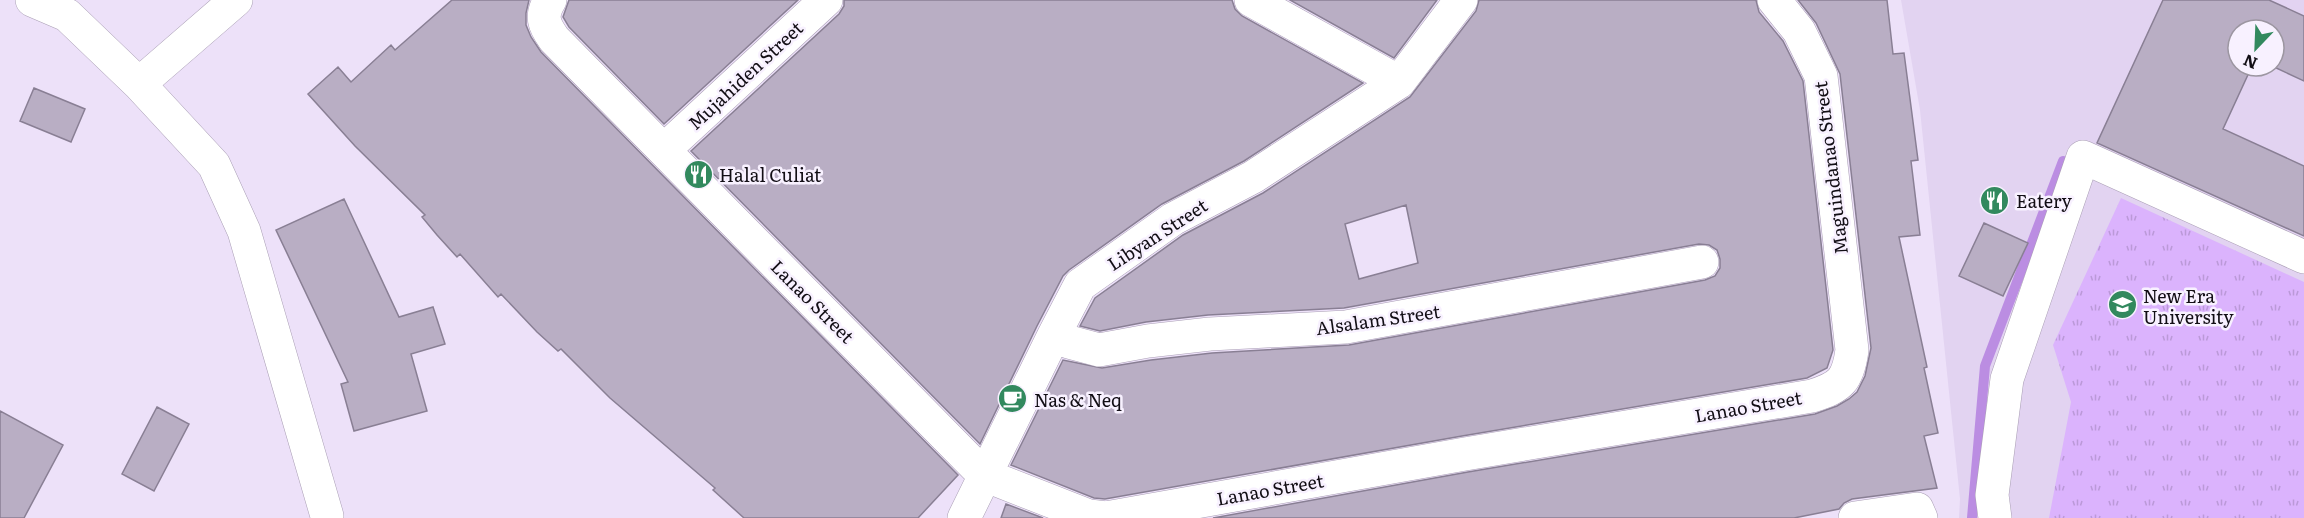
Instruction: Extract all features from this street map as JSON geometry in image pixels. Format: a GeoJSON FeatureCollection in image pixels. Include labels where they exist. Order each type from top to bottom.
{"type":"FeatureCollection","features":[{"type":"Feature","properties":{"kind":"street"},"geometry":{"type":"LineString","coordinates":[[32,0],[67,15],[139,84],[214,165],[244,231],[327,516]]}},
{"type":"Feature","properties":{"kind":"street"},"geometry":{"type":"LineString","coordinates":[[139,84],[236,0]]}},
{"type":"Feature","properties":{"kind":"street","name":"Mujahiden Street"},"geometry":{"type":"LineString","coordinates":[[664,150],[826,0]]}},
{"type":"Feature","properties":{"kind":"street"},"geometry":{"type":"LineString","coordinates":[[1251,0],[1399,82]]}},
{"type":"Feature","properties":{"kind":"street","name":"Libyan Street"},"geometry":{"type":"LineString","coordinates":[[964,518],[1080,285],[1173,219],[1253,177],[1399,82],[1461,0]]}},
{"type":"Feature","properties":{"kind":"street","name":"Maguindanao Street"},"geometry":{"type":"LineString","coordinates":[[1774,0],[1799,31],[1821,76],[1852,350]]}},
{"type":"Feature","properties":{"kind":"street","name":"Lanao Street"},"geometry":{"type":"LineString","coordinates":[[547,4],[543,24],[554,39],[984,475],[1089,516],[1106,518],[1454,456],[1812,396],[1829,390],[1845,378],[1850,366],[1852,350]]}},
{"type":"Feature","properties":{"kind":"street"},"geometry":{"type":"LineString","coordinates":[[1995,518],[1992,495],[2007,379],[2083,156],[2304,257]]}},
{"type":"Feature","properties":{"kind":"street","name":"Alsalam Street"},"geometry":{"type":"LineString","coordinates":[[1054,335],[1069,342],[1099,350],[1148,341],[1210,334],[1346,327],[1702,261]]}},
{"type":"Feature","properties":{"kind":"street"},"geometry":{"type":"LineString","coordinates":[[1855,518],[1917,509],[1921,518]]}},
{"type":"Feature","properties":{"kind":"shaded area","name":"New Era University"},"geometry":{"type":"Polygon","coordinates":[[[1901,0],[2304,0],[2304,518],[1959,518],[1960,499],[1920,110],[1901,0]]]}},
{"type":"Feature","properties":{"kind":"green space"},"geometry":{"type":"Polygon","coordinates":[[[2121,198],[2304,282],[2304,518],[2049,518],[2071,402],[2053,345],[2121,198]]]}},
{"type":"Feature","properties":{"kind":"building"},"geometry":{"type":"Polygon","coordinates":[[[452,0],[529,0],[526,25],[541,52],[958,475],[918,518],[744,518],[713,490],[715,488],[610,398],[561,349],[558,351],[537,332],[501,294],[498,297],[460,254],[457,257],[437,235],[422,217],[425,215],[355,146],[308,94],[338,67],[351,82],[391,45],[395,50],[452,0]]]}},
{"type":"Feature","properties":{"kind":"building"},"geometry":{"type":"Polygon","coordinates":[[[569,0],[798,0],[664,124],[569,27],[563,17],[569,0]]]}},
{"type":"Feature","properties":{"kind":"building"},"geometry":{"type":"Polygon","coordinates":[[[844,0],[1232,0],[1235,9],[1242,16],[1363,83],[1244,161],[1162,204],[1069,270],[1063,276],[1037,326],[980,444],[691,151],[839,14],[844,6],[844,0]]]}},
{"type":"Feature","properties":{"kind":"building"},"geometry":{"type":"Polygon","coordinates":[[[1290,0],[1437,0],[1394,58],[1290,0]]]}},
{"type":"Feature","properties":{"kind":"building"},"geometry":{"type":"Polygon","coordinates":[[[1479,0],[1756,0],[1759,12],[1783,41],[1803,81],[1833,350],[1827,368],[1807,378],[1105,499],[1094,498],[1011,465],[1063,360],[1102,368],[1212,353],[1349,345],[1705,280],[1715,276],[1720,268],[1717,250],[1709,245],[1699,244],[1344,308],[1208,315],[1146,322],[1100,331],[1080,326],[1095,298],[1183,235],[1263,193],[1410,97],[1476,11],[1479,0]],[[1406,205],[1345,224],[1359,279],[1418,263],[1406,205]]]}},
{"type":"Feature","properties":{"kind":"building"},"geometry":{"type":"Polygon","coordinates":[[[1798,0],[1887,0],[1893,54],[1904,53],[1918,160],[1911,161],[1920,235],[1899,237],[1927,367],[1924,368],[1938,433],[1924,436],[1937,488],[1852,499],[1839,509],[1794,518],[1213,518],[1468,472],[1815,414],[1837,406],[1857,392],[1865,376],[1871,348],[1840,74],[1816,23],[1798,0]]]}},
{"type":"Feature","properties":{"kind":"building"},"geometry":{"type":"Polygon","coordinates":[[[2163,0],[2269,0],[2304,16],[2304,81],[2286,73],[2286,18],[2226,18],[2226,78],[2246,78],[2223,129],[2304,166],[2304,236],[2097,143],[2163,0]]]}},
{"type":"Feature","properties":{"kind":"building"},"geometry":{"type":"Polygon","coordinates":[[[34,88],[85,109],[71,142],[20,121],[34,88]]]}},
{"type":"Feature","properties":{"kind":"building"},"geometry":{"type":"Polygon","coordinates":[[[344,199],[399,317],[433,307],[445,344],[411,354],[427,411],[354,431],[341,384],[348,382],[276,230],[344,199]]]}},
{"type":"Feature","properties":{"kind":"building"},"geometry":{"type":"Polygon","coordinates":[[[1984,223],[2028,243],[2003,296],[1959,276],[1984,223]]]}},
{"type":"Feature","properties":{"kind":"building"},"geometry":{"type":"Polygon","coordinates":[[[157,407],[189,424],[154,491],[122,474],[157,407]]]}},
{"type":"Feature","properties":{"kind":"building"},"geometry":{"type":"Polygon","coordinates":[[[0,411],[63,445],[24,518],[0,518],[0,411]]]}},
{"type":"Feature","properties":{"kind":"building"},"geometry":{"type":"Polygon","coordinates":[[[1006,504],[1043,518],[1001,518],[1006,504]]]}},
{"type":"Feature","properties":{"kind":"waterway"},"geometry":{"type":"LineString","coordinates":[[1972,518],[1985,366],[2063,161]]}},
{"type":"Feature","properties":{"kind":"place","name":"Halal Culiat"},"geometry":{"type":"Point","coordinates":[698,174]}},
{"type":"Feature","properties":{"kind":"place","name":"Eatery"},"geometry":{"type":"Point","coordinates":[1995,200]}},
{"type":"Feature","properties":{"kind":"place","name":"New Era University"},"geometry":{"type":"Point","coordinates":[2122,305]}},
{"type":"Feature","properties":{"kind":"place","name":"Nas & Neq"},"geometry":{"type":"Point","coordinates":[1013,399]}}]}
